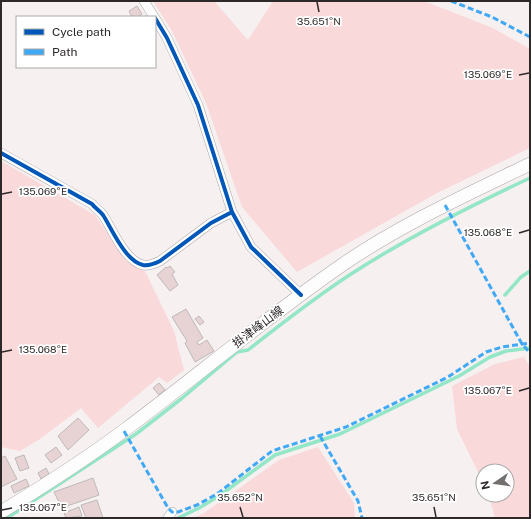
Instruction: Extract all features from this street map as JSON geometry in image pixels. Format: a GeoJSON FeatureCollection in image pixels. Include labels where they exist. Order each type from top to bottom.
{"type":"FeatureCollection","features":[{"type":"Feature","properties":{"kind":"main road","name":"掛津峰山線"},"geometry":{"type":"LineString","coordinates":[[1,512],[60,476],[124,430],[236,342],[343,264],[445,205],[530,164]]}},
{"type":"Feature","properties":{"kind":"street"},"geometry":{"type":"LineString","coordinates":[[144,1],[154,16]]}},
{"type":"Feature","properties":{"kind":"street"},"geometry":{"type":"LineString","coordinates":[[156,20],[167,38],[198,106],[232,212],[251,247],[300,295]]}},
{"type":"Feature","properties":{"kind":"street"},"geometry":{"type":"LineString","coordinates":[[1,153],[92,204],[102,214],[131,258],[141,264],[150,265],[160,261],[211,223],[232,212]]}},
{"type":"Feature","properties":{"kind":"shaded area"},"geometry":{"type":"Polygon","coordinates":[[[153,1],[214,1],[248,40],[273,1],[424,1],[493,28],[530,49],[530,148],[437,193],[297,272],[242,207],[206,103],[172,31],[153,1]]]}},
{"type":"Feature","properties":{"kind":"shaded area"},"geometry":{"type":"Polygon","coordinates":[[[1,161],[95,215],[126,261],[145,271],[174,331],[184,370],[167,383],[159,377],[98,428],[81,408],[40,439],[20,451],[1,447],[1,161]]]}},
{"type":"Feature","properties":{"kind":"shaded area"},"geometry":{"type":"Polygon","coordinates":[[[524,357],[530,367],[530,518],[495,518],[491,503],[515,503],[515,463],[475,463],[475,466],[457,429],[452,386],[495,364],[524,357]]]}},
{"type":"Feature","properties":{"kind":"shaded area"},"geometry":{"type":"Polygon","coordinates":[[[318,447],[354,503],[355,518],[193,518],[204,513],[279,460],[318,447]]]}},
{"type":"Feature","properties":{"kind":"building"},"geometry":{"type":"Polygon","coordinates":[[[137,6],[142,14],[139,16],[132,16],[129,11],[137,6]]]}},
{"type":"Feature","properties":{"kind":"building"},"geometry":{"type":"Polygon","coordinates":[[[170,266],[175,272],[172,274],[178,285],[170,291],[157,275],[166,267],[167,268],[170,266]]]}},
{"type":"Feature","properties":{"kind":"building"},"geometry":{"type":"Polygon","coordinates":[[[186,309],[203,338],[197,342],[199,345],[207,340],[214,351],[195,362],[185,343],[187,341],[172,317],[186,309]]]}},
{"type":"Feature","properties":{"kind":"building"},"geometry":{"type":"Polygon","coordinates":[[[199,316],[204,322],[200,325],[195,319],[199,316]]]}},
{"type":"Feature","properties":{"kind":"building"},"geometry":{"type":"Polygon","coordinates":[[[159,383],[165,390],[159,395],[153,388],[159,383]]]}},
{"type":"Feature","properties":{"kind":"building"},"geometry":{"type":"Polygon","coordinates":[[[78,418],[89,430],[68,450],[58,436],[78,418]]]}},
{"type":"Feature","properties":{"kind":"building"},"geometry":{"type":"Polygon","coordinates":[[[56,447],[62,455],[51,463],[45,455],[56,447]]]}},
{"type":"Feature","properties":{"kind":"building"},"geometry":{"type":"Polygon","coordinates":[[[24,455],[29,468],[20,471],[15,458],[24,455]]]}},
{"type":"Feature","properties":{"kind":"building"},"geometry":{"type":"Polygon","coordinates":[[[5,456],[17,479],[1,487],[1,458],[5,456]]]}},
{"type":"Feature","properties":{"kind":"building"},"geometry":{"type":"Polygon","coordinates":[[[46,468],[49,474],[41,479],[38,473],[46,468]]]}},
{"type":"Feature","properties":{"kind":"building"},"geometry":{"type":"Polygon","coordinates":[[[93,478],[99,495],[67,506],[68,508],[63,510],[54,492],[93,478]]]}},
{"type":"Feature","properties":{"kind":"building"},"geometry":{"type":"Polygon","coordinates":[[[26,479],[29,486],[14,493],[11,486],[26,479]]]}},
{"type":"Feature","properties":{"kind":"building"},"geometry":{"type":"Polygon","coordinates":[[[97,500],[103,518],[86,518],[81,505],[97,500]]]}},
{"type":"Feature","properties":{"kind":"building"},"geometry":{"type":"Polygon","coordinates":[[[79,507],[82,516],[66,518],[64,513],[79,507]]]}},
{"type":"Feature","properties":{"kind":"waterway"},"geometry":{"type":"LineString","coordinates":[[7,518],[136,434],[237,352],[248,350],[285,321],[348,276],[392,249],[438,224],[530,178]]}},
{"type":"Feature","properties":{"kind":"waterway"},"geometry":{"type":"LineString","coordinates":[[505,295],[521,277],[530,271]]}},
{"type":"Feature","properties":{"kind":"waterway"},"geometry":{"type":"LineString","coordinates":[[178,518],[219,496],[275,455],[340,434],[459,376],[490,357],[506,351],[530,348]]}},
{"type":"Feature","properties":{"kind":"marked path"},"geometry":{"type":"LineString","coordinates":[[451,1],[492,17],[530,37]]}},
{"type":"Feature","properties":{"kind":"marked path"},"geometry":{"type":"LineString","coordinates":[[445,205],[522,344],[530,353]]}},
{"type":"Feature","properties":{"kind":"marked path"},"geometry":{"type":"LineString","coordinates":[[124,431],[168,508],[172,512],[178,512],[197,505],[217,494],[272,451],[346,427],[448,377],[486,352],[502,347],[530,343]]}},
{"type":"Feature","properties":{"kind":"marked path"},"geometry":{"type":"LineString","coordinates":[[320,436],[358,501],[362,518]]}},
{"type":"Feature","properties":{"kind":"cycle path"},"geometry":{"type":"LineString","coordinates":[[156,20],[167,38],[198,105],[232,212],[251,247],[301,295]]}},
{"type":"Feature","properties":{"kind":"cycle path"},"geometry":{"type":"LineString","coordinates":[[1,153],[92,204],[103,215],[120,244],[130,257],[143,265],[160,261],[211,223],[232,212]]}}]}
